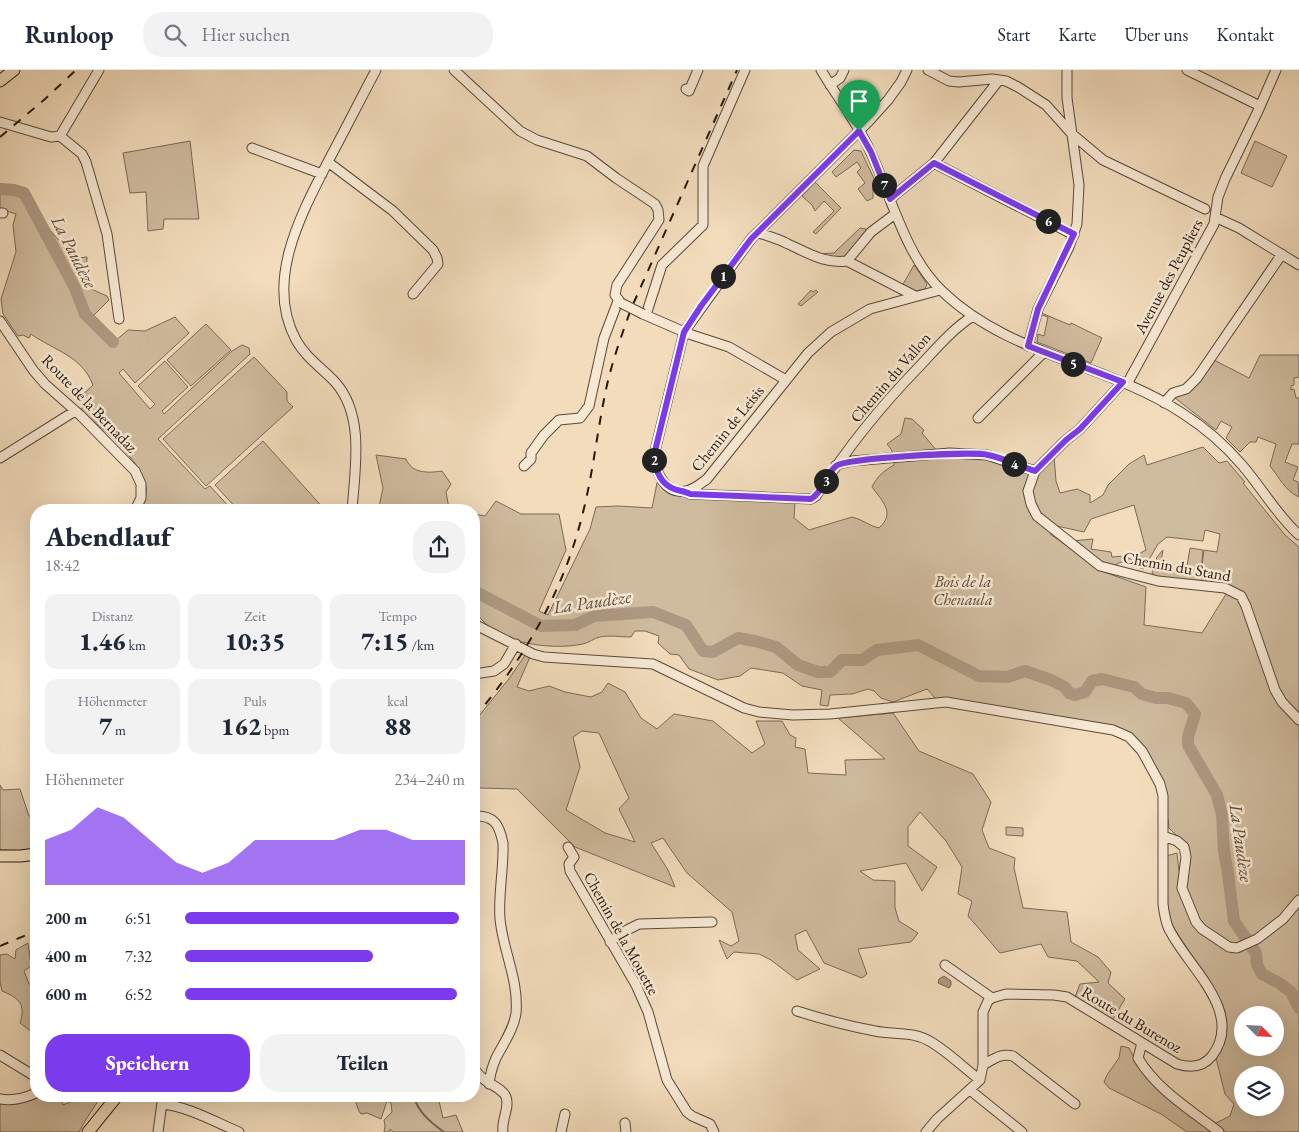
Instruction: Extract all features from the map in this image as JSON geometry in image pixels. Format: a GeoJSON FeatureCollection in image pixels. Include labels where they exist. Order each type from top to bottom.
{"type":"FeatureCollection","features":[{"type":"Feature","properties":{"kind":"main road"},"geometry":{"type":"LineString","coordinates":[[0,81],[14,70]]}},
{"type":"Feature","properties":{"kind":"main road"},"geometry":{"type":"LineString","coordinates":[[0,856],[30,855]]}},
{"type":"Feature","properties":{"kind":"main road"},"geometry":{"type":"LineString","coordinates":[[88,1132],[112,1102]]}},
{"type":"Feature","properties":{"kind":"main road"},"geometry":{"type":"LineString","coordinates":[[94,1132],[100,1117]]}},
{"type":"Feature","properties":{"kind":"street"},"geometry":{"type":"LineString","coordinates":[[60,136],[99,70]]}},
{"type":"Feature","properties":{"kind":"street"},"geometry":{"type":"LineString","coordinates":[[353,504],[356,465],[352,412],[341,390],[310,359],[296,340],[285,307],[284,289],[289,252],[305,208],[376,70]]}},
{"type":"Feature","properties":{"kind":"street"},"geometry":{"type":"LineString","coordinates":[[454,70],[520,131],[537,140],[588,156],[616,178],[655,204],[658,210],[658,220],[617,285],[615,294],[619,302],[684,332],[735,350],[786,380]]}},
{"type":"Feature","properties":{"kind":"street"},"geometry":{"type":"LineString","coordinates":[[686,90],[689,91],[698,70]]}},
{"type":"Feature","properties":{"kind":"street"},"geometry":{"type":"LineString","coordinates":[[644,314],[662,265],[702,225],[703,166],[746,70]]}},
{"type":"Feature","properties":{"kind":"street"},"geometry":{"type":"LineString","coordinates":[[821,70],[871,152],[896,214],[916,255],[940,290],[973,316],[1028,346],[1125,383],[1182,412],[1229,451],[1285,521],[1299,535]]}},
{"type":"Feature","properties":{"kind":"street"},"geometry":{"type":"LineString","coordinates":[[830,85],[840,78],[844,70]]}},
{"type":"Feature","properties":{"kind":"street"},"geometry":{"type":"LineString","coordinates":[[684,332],[751,239],[888,100],[907,70]]}},
{"type":"Feature","properties":{"kind":"street"},"geometry":{"type":"LineString","coordinates":[[928,70],[950,81],[998,80],[1018,87],[1046,104],[1072,134],[1103,160],[1205,208]]}},
{"type":"Feature","properties":{"kind":"street"},"geometry":{"type":"LineString","coordinates":[[1028,346],[1038,309],[1077,224],[1080,197],[1067,98],[1067,70]]}},
{"type":"Feature","properties":{"kind":"street"},"geometry":{"type":"LineString","coordinates":[[1187,70],[1260,106]]}},
{"type":"Feature","properties":{"kind":"street","name":"Avenue des Peupliers"},"geometry":{"type":"LineString","coordinates":[[1125,383],[1209,234],[1215,217],[1218,197],[1225,179],[1276,70]]}},
{"type":"Feature","properties":{"kind":"street"},"geometry":{"type":"LineString","coordinates":[[890,199],[934,163],[998,80]]}},
{"type":"Feature","properties":{"kind":"street"},"geometry":{"type":"LineString","coordinates":[[0,122],[51,137],[60,136],[82,154],[108,234],[120,319]]}},
{"type":"Feature","properties":{"kind":"street"},"geometry":{"type":"LineString","coordinates":[[252,148],[322,174]]}},
{"type":"Feature","properties":{"kind":"street"},"geometry":{"type":"LineString","coordinates":[[328,162],[393,211],[433,250],[438,264],[412,294]]}},
{"type":"Feature","properties":{"kind":"street"},"geometry":{"type":"LineString","coordinates":[[934,163],[1074,234]]}},
{"type":"Feature","properties":{"kind":"street"},"geometry":{"type":"LineString","coordinates":[[847,261],[871,232],[896,214]]}},
{"type":"Feature","properties":{"kind":"street"},"geometry":{"type":"LineString","coordinates":[[1215,217],[1239,228],[1299,264]]}},
{"type":"Feature","properties":{"kind":"street"},"geometry":{"type":"LineString","coordinates":[[759,233],[825,260],[847,261],[915,296]]}},
{"type":"Feature","properties":{"kind":"street"},"geometry":{"type":"LineString","coordinates":[[1164,403],[1174,393],[1186,389],[1197,378],[1282,254]]}},
{"type":"Feature","properties":{"kind":"street","name":"Chemin de Leisis"},"geometry":{"type":"LineString","coordinates":[[684,332],[654,455],[659,477],[674,489],[684,491],[697,487],[707,480],[808,353],[823,338],[840,325],[870,309],[940,290]]}},
{"type":"Feature","properties":{"kind":"street"},"geometry":{"type":"LineString","coordinates":[[524,466],[531,459],[531,453],[540,441],[559,420],[580,418],[588,406],[604,338],[619,302]]}},
{"type":"Feature","properties":{"kind":"street","name":"Chemin du Vallon"},"geometry":{"type":"LineString","coordinates":[[684,491],[690,494],[811,499],[816,496],[836,465],[896,390],[938,344],[973,316]]}},
{"type":"Feature","properties":{"kind":"street","name":"Route de la Bernadaz"},"geometry":{"type":"LineString","coordinates":[[0,321],[33,370],[45,384],[135,471],[141,484],[141,498],[138,504]]}},
{"type":"Feature","properties":{"kind":"street"},"geometry":{"type":"LineString","coordinates":[[978,418],[1043,353]]}},
{"type":"Feature","properties":{"kind":"street"},"geometry":{"type":"LineString","coordinates":[[836,465],[852,460],[950,453],[987,455],[1035,471],[1125,383]]}},
{"type":"Feature","properties":{"kind":"street"},"geometry":{"type":"LineString","coordinates":[[0,458],[75,411]]}},
{"type":"Feature","properties":{"kind":"street","name":"Chemin du Stand"},"geometry":{"type":"LineString","coordinates":[[1035,471],[1028,491],[1031,504],[1037,516],[1100,566],[1158,581],[1225,588],[1241,596],[1275,690],[1282,702],[1299,720]]}},
{"type":"Feature","properties":{"kind":"street","name":"Route du Burenoz"},"geometry":{"type":"LineString","coordinates":[[480,627],[533,654],[544,657],[653,664],[744,708],[759,712],[794,715],[821,714],[946,702],[1113,730],[1129,737],[1142,751],[1154,771],[1163,796],[1164,917],[1175,939],[1214,998],[1222,1020],[1222,1034],[1219,1044],[1207,1061],[1188,1067],[1177,1064],[1067,997],[1054,994],[1006,994],[992,998]]}},
{"type":"Feature","properties":{"kind":"street"},"geometry":{"type":"LineString","coordinates":[[480,673],[494,671],[504,664],[516,644]]}},
{"type":"Feature","properties":{"kind":"street"},"geometry":{"type":"LineString","coordinates":[[480,816],[485,816],[495,822],[501,832],[503,843],[501,929],[515,983],[516,998],[516,1015],[510,1032],[491,1069],[489,1084]]}},
{"type":"Feature","properties":{"kind":"street"},"geometry":{"type":"LineString","coordinates":[[1163,836],[1177,841],[1184,847],[1186,857],[1182,888],[1196,922],[1230,947],[1242,947],[1257,939],[1283,919],[1299,900]]}},
{"type":"Feature","properties":{"kind":"street","name":"Chemin de la Mouette"},"geometry":{"type":"LineString","coordinates":[[568,847],[574,857],[570,864],[570,871],[636,985],[648,1012],[667,1080],[687,1112],[710,1124],[714,1132]]}},
{"type":"Feature","properties":{"kind":"street"},"geometry":{"type":"LineString","coordinates":[[610,942],[623,932],[639,924],[712,922]]}},
{"type":"Feature","properties":{"kind":"street"},"geometry":{"type":"LineString","coordinates":[[926,1132],[980,1080],[983,1065],[983,1012],[988,1001],[992,998],[945,965]]}},
{"type":"Feature","properties":{"kind":"street"},"geometry":{"type":"LineString","coordinates":[[797,1011],[827,1021],[874,1031],[892,1034],[905,1033],[918,1036],[931,1042],[980,1080]]}},
{"type":"Feature","properties":{"kind":"street"},"geometry":{"type":"LineString","coordinates":[[1142,1043],[1138,1058],[1146,1071],[1182,1104],[1219,1132]]}},
{"type":"Feature","properties":{"kind":"street"},"geometry":{"type":"LineString","coordinates":[[983,1065],[997,1056],[1004,1054],[1013,1056],[1075,1104]]}},
{"type":"Feature","properties":{"kind":"street"},"geometry":{"type":"LineString","coordinates":[[0,1055],[30,1073]]}},
{"type":"Feature","properties":{"kind":"street"},"geometry":{"type":"LineString","coordinates":[[480,1076],[489,1084],[503,1091],[507,1098],[507,1108],[502,1126],[503,1132]]}},
{"type":"Feature","properties":{"kind":"street"},"geometry":{"type":"LineString","coordinates":[[970,1090],[1022,1132]]}},
{"type":"Feature","properties":{"kind":"street"},"geometry":{"type":"LineString","coordinates":[[0,1098],[6,1100],[30,1095]]}},
{"type":"Feature","properties":{"kind":"street"},"geometry":{"type":"LineString","coordinates":[[158,1132],[163,1102]]}},
{"type":"Feature","properties":{"kind":"street"},"geometry":{"type":"LineString","coordinates":[[168,1102],[239,1132]]}},
{"type":"Feature","properties":{"kind":"street"},"geometry":{"type":"LineString","coordinates":[[561,1132],[565,1114]]}},
{"type":"Feature","properties":{"kind":"green space"},"geometry":{"type":"Polygon","coordinates":[[[190,141],[199,219],[164,219],[163,229],[148,231],[146,192],[130,193],[123,153],[190,141]]]}},
{"type":"Feature","properties":{"kind":"green space"},"geometry":{"type":"Polygon","coordinates":[[[1255,141],[1287,156],[1272,187],[1241,173],[1255,141]]]}},
{"type":"Feature","properties":{"kind":"green space"},"geometry":{"type":"Polygon","coordinates":[[[854,150],[861,151],[877,185],[873,189],[873,198],[867,201],[858,189],[865,183],[857,172],[861,168],[857,162],[836,177],[832,172],[854,150]]]}},
{"type":"Feature","properties":{"kind":"green space"},"geometry":{"type":"Polygon","coordinates":[[[815,182],[841,208],[816,234],[813,232],[834,211],[824,201],[815,211],[812,205],[802,196],[815,182]]]}},
{"type":"Feature","properties":{"kind":"green space"},"geometry":{"type":"Polygon","coordinates":[[[0,189],[13,190],[28,195],[33,199],[56,238],[78,258],[87,257],[86,278],[89,288],[107,296],[109,300],[93,316],[115,341],[128,330],[145,331],[175,317],[189,333],[135,383],[123,369],[119,373],[150,409],[155,404],[138,386],[165,361],[188,387],[162,411],[164,414],[232,351],[242,345],[249,348],[250,354],[158,439],[205,489],[210,486],[226,504],[144,504],[146,487],[143,476],[137,466],[120,445],[81,410],[83,406],[77,400],[93,385],[88,375],[82,367],[67,355],[31,334],[29,338],[23,335],[18,336],[3,314],[1,299],[16,252],[13,225],[16,214],[0,209],[0,189]]]}},
{"type":"Feature","properties":{"kind":"green space"},"geometry":{"type":"Polygon","coordinates":[[[860,228],[866,229],[866,233],[844,257],[840,259],[818,254],[834,253],[860,228]]]}},
{"type":"Feature","properties":{"kind":"green space"},"geometry":{"type":"Polygon","coordinates":[[[914,265],[927,284],[925,289],[916,291],[902,286],[914,265]]]}},
{"type":"Feature","properties":{"kind":"green space"},"geometry":{"type":"Polygon","coordinates":[[[811,290],[818,292],[801,306],[798,304],[811,290]]]}},
{"type":"Feature","properties":{"kind":"green space"},"geometry":{"type":"Polygon","coordinates":[[[1039,312],[1070,325],[1071,323],[1102,338],[1091,363],[1037,342],[1038,334],[1044,336],[1048,317],[1039,314],[1039,312]]]}},
{"type":"Feature","properties":{"kind":"green space"},"geometry":{"type":"Polygon","coordinates":[[[206,324],[231,350],[191,386],[167,360],[206,324]]]}},
{"type":"Feature","properties":{"kind":"green space"},"geometry":{"type":"Polygon","coordinates":[[[1260,355],[1299,355],[1299,377],[1294,378],[1294,385],[1291,386],[1291,390],[1294,389],[1296,398],[1299,398],[1299,444],[1292,444],[1285,462],[1298,467],[1293,480],[1298,482],[1299,497],[1286,487],[1270,466],[1276,444],[1258,437],[1256,442],[1250,442],[1240,452],[1226,438],[1232,427],[1221,421],[1216,430],[1175,398],[1198,383],[1214,360],[1249,378],[1260,355]]]}},
{"type":"Feature","properties":{"kind":"green space"},"geometry":{"type":"Polygon","coordinates":[[[254,357],[287,392],[287,401],[293,407],[206,486],[163,439],[254,357]]]}},
{"type":"Feature","properties":{"kind":"green space","name":"Bois de la Chenaula"},"geometry":{"type":"Polygon","coordinates":[[[905,418],[912,419],[924,430],[922,433],[936,450],[984,458],[1039,474],[1054,456],[1056,481],[1060,493],[1077,489],[1090,495],[1090,503],[1103,495],[1108,485],[1129,464],[1144,455],[1147,465],[1203,447],[1219,463],[1227,461],[1285,535],[1299,547],[1299,1132],[1187,1132],[1161,1114],[1109,1088],[1104,1082],[1119,1058],[1121,1046],[1129,1048],[1145,1073],[1155,1083],[1178,1100],[1216,1123],[1230,1116],[1234,1104],[1225,1094],[1216,1058],[1225,1037],[1226,1016],[1224,1009],[1221,1001],[1174,928],[1168,911],[1166,856],[1177,853],[1179,871],[1187,871],[1190,856],[1189,850],[1169,828],[1168,818],[1166,817],[1165,793],[1127,732],[936,699],[927,689],[893,702],[881,698],[874,691],[868,689],[852,694],[830,695],[828,706],[820,705],[822,690],[802,686],[783,673],[751,668],[740,676],[718,680],[689,669],[679,655],[670,654],[658,643],[659,636],[645,631],[635,631],[631,637],[604,636],[585,643],[569,646],[537,645],[521,642],[506,636],[492,629],[480,617],[480,515],[485,516],[496,501],[521,514],[559,514],[566,550],[539,611],[548,615],[590,529],[596,507],[652,508],[657,483],[673,495],[795,500],[794,518],[809,530],[852,517],[879,528],[884,523],[887,512],[883,502],[872,487],[881,474],[894,465],[891,449],[887,444],[901,434],[905,418]],[[1134,505],[1091,519],[1084,532],[1057,526],[1050,534],[1104,572],[1146,587],[1144,625],[1202,633],[1231,586],[1154,576],[1152,572],[1157,557],[1163,550],[1160,568],[1186,572],[1190,548],[1203,550],[1201,573],[1204,550],[1217,552],[1220,534],[1205,530],[1203,541],[1167,537],[1158,544],[1147,563],[1132,557],[1146,550],[1134,505]]]}},
{"type":"Feature","properties":{"kind":"green space"},"geometry":{"type":"Polygon","coordinates":[[[263,441],[320,504],[232,504],[215,485],[263,441]]]}},
{"type":"Feature","properties":{"kind":"green space"},"geometry":{"type":"Polygon","coordinates":[[[376,455],[406,459],[412,467],[421,471],[442,471],[451,484],[446,492],[448,504],[380,504],[383,488],[376,455]]]}},
{"type":"Feature","properties":{"kind":"green space"},"geometry":{"type":"Polygon","coordinates":[[[1093,539],[1091,549],[1111,552],[1112,557],[1124,556],[1146,566],[1144,569],[1121,562],[1113,566],[1105,565],[1072,541],[1093,539]]]}},
{"type":"Feature","properties":{"kind":"green space"},"geometry":{"type":"Polygon","coordinates":[[[526,654],[530,657],[517,687],[529,691],[549,686],[565,692],[591,697],[602,692],[608,683],[625,692],[641,718],[657,729],[674,714],[713,721],[752,753],[765,744],[756,721],[782,721],[790,735],[796,738],[795,747],[805,749],[808,773],[846,775],[845,760],[885,759],[838,718],[893,713],[919,751],[973,774],[991,802],[982,830],[989,848],[1015,858],[1014,868],[1023,908],[1067,912],[1071,942],[1098,957],[1111,972],[1108,983],[1125,999],[1111,1022],[1075,997],[1080,984],[1099,982],[1077,961],[1048,957],[1041,944],[1000,953],[968,916],[972,901],[958,894],[962,867],[946,841],[920,812],[908,827],[908,846],[937,867],[922,891],[906,863],[860,871],[873,880],[895,881],[895,908],[899,921],[918,933],[911,942],[858,949],[867,974],[862,978],[824,963],[806,930],[795,935],[798,950],[820,969],[797,980],[771,960],[759,954],[734,952],[727,959],[719,940],[731,946],[739,941],[732,912],[687,873],[663,838],[651,843],[668,870],[675,887],[575,847],[517,789],[480,788],[480,715],[526,654]],[[582,731],[573,737],[580,767],[566,810],[605,833],[635,842],[619,809],[629,798],[599,733],[582,731]]]}},
{"type":"Feature","properties":{"kind":"green space"},"geometry":{"type":"Polygon","coordinates":[[[0,785],[3,790],[20,789],[30,816],[30,850],[0,850],[0,785]]]}},
{"type":"Feature","properties":{"kind":"green space"},"geometry":{"type":"Polygon","coordinates":[[[1006,827],[1023,828],[1023,836],[1006,835],[1006,827]]]}},
{"type":"Feature","properties":{"kind":"green space"},"geometry":{"type":"Polygon","coordinates":[[[28,943],[30,967],[24,971],[30,984],[30,1030],[20,1023],[22,1011],[20,1003],[13,996],[2,991],[0,982],[0,955],[7,954],[15,959],[16,950],[28,943]]]}},
{"type":"Feature","properties":{"kind":"green space"},"geometry":{"type":"Polygon","coordinates":[[[30,1100],[30,1102],[62,1102],[63,1105],[70,1102],[97,1102],[79,1132],[0,1132],[0,1104],[18,1104],[30,1100]]]}},
{"type":"Feature","properties":{"kind":"green space"},"geometry":{"type":"Polygon","coordinates":[[[356,1102],[387,1102],[381,1119],[367,1113],[361,1114],[356,1102]]]}},
{"type":"Feature","properties":{"kind":"green space"},"geometry":{"type":"Polygon","coordinates":[[[389,1102],[439,1102],[443,1118],[456,1115],[463,1132],[393,1132],[390,1129],[390,1132],[384,1132],[384,1120],[392,1112],[391,1103],[389,1102]]]}},
{"type":"Feature","properties":{"kind":"shaded area"},"geometry":{"type":"Polygon","coordinates":[[[944,976],[951,981],[949,988],[938,983],[939,979],[944,976]]]}},
{"type":"Feature","properties":{"kind":"waterway","name":"La Paudèze"},"geometry":{"type":"LineString","coordinates":[[0,189],[24,193],[75,288],[85,314],[113,342]]}},
{"type":"Feature","properties":{"kind":"waterway","name":"La Paudèze"},"geometry":{"type":"LineString","coordinates":[[480,594],[541,626],[575,625],[594,616],[653,612],[686,625],[703,651],[713,652],[738,638],[755,641],[776,647],[798,665],[818,672],[830,672],[842,660],[862,660],[877,650],[918,645],[979,676],[1008,677],[1025,671],[1051,680],[1075,695],[1085,692],[1092,681],[1102,679],[1134,687],[1142,694],[1186,703],[1195,714],[1188,737],[1188,745],[1217,795],[1222,815],[1224,851],[1234,921],[1256,953],[1257,965],[1262,974],[1291,992],[1299,1008]]}},
{"type":"Feature","properties":{"kind":"waterway"},"geometry":{"type":"LineString","coordinates":[[416,1102],[425,1116],[444,1132]]}},
{"type":"Feature","properties":{"kind":"railway"},"geometry":{"type":"LineString","coordinates":[[0,137],[76,70]]}},
{"type":"Feature","properties":{"kind":"railway"},"geometry":{"type":"LineString","coordinates":[[480,711],[509,673],[539,625],[563,574],[581,520],[607,385],[621,337],[631,309],[737,70]]}},
{"type":"Feature","properties":{"kind":"railway"},"geometry":{"type":"LineString","coordinates":[[0,946],[30,934]]}},
{"type":"Feature","properties":{"kind":"route"},"geometry":{"type":"LineString","coordinates":[[859,131],[871,152],[890,199],[934,163],[1074,234],[1042,299],[1034,320],[1028,346],[1123,382],[1080,429],[1066,440],[1035,471],[987,455],[950,453],[852,460],[836,465],[816,496],[811,499],[690,494],[674,489],[659,477],[654,455],[684,332],[751,239],[859,131]]}}]}
